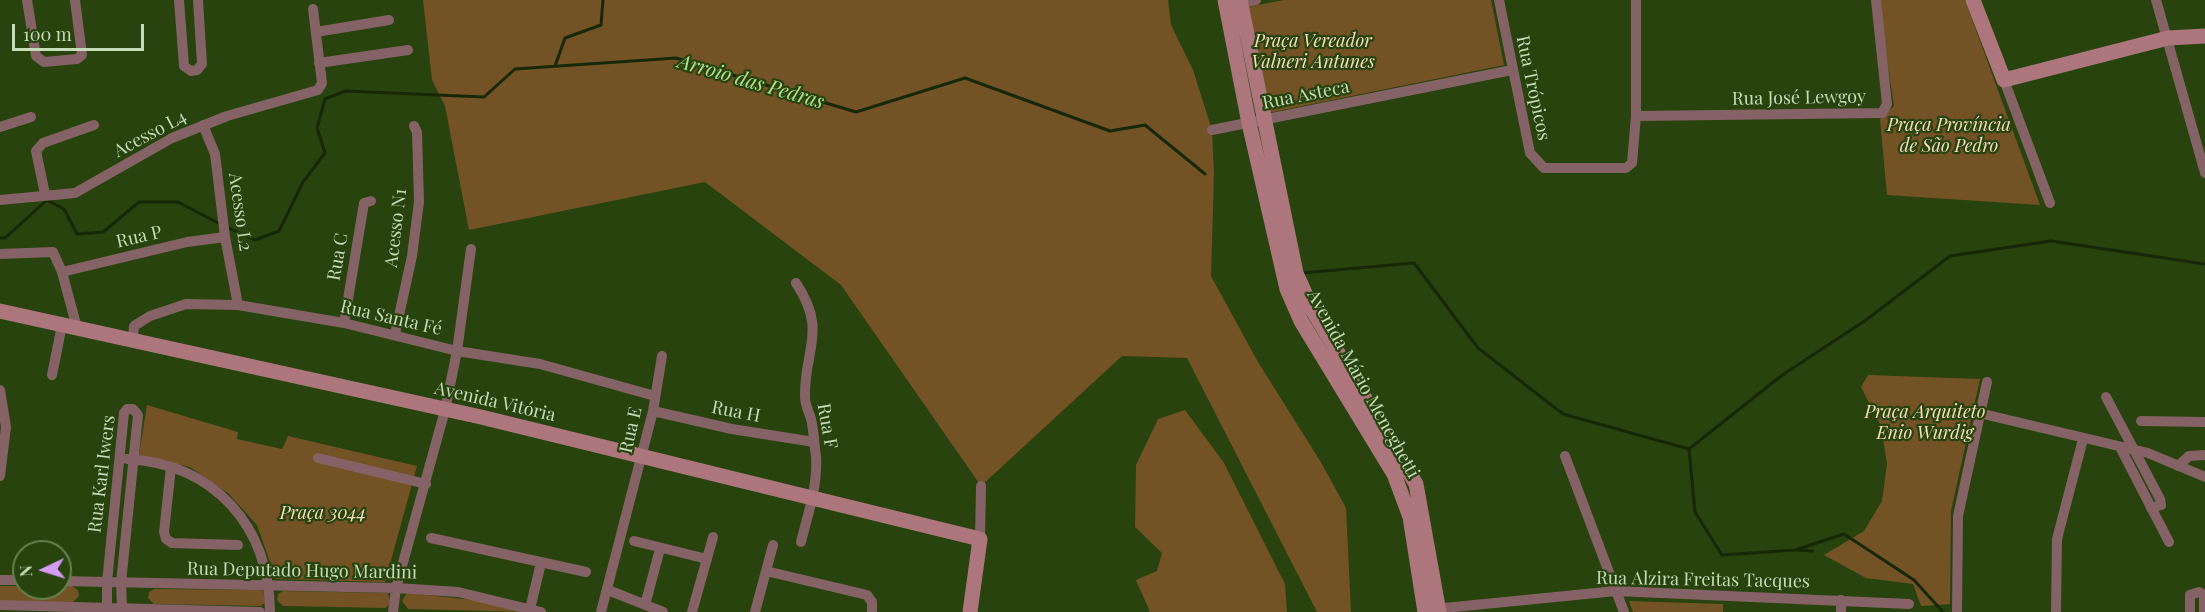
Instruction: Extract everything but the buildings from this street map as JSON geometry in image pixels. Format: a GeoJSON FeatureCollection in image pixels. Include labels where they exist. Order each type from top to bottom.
{"type":"FeatureCollection","features":[{"type":"Feature","properties":{"kind":"street"},"geometry":{"type":"LineString","coordinates":[[27,0],[37,59],[44,62],[76,59],[82,56],[75,0]]}},
{"type":"Feature","properties":{"kind":"street"},"geometry":{"type":"LineString","coordinates":[[179,0],[183,66],[191,71],[199,69],[202,64],[198,0]]}},
{"type":"Feature","properties":{"kind":"street","name":"Rua Trópicos"},"geometry":{"type":"LineString","coordinates":[[1498,0],[1530,153],[1544,168],[1626,168],[1632,161],[1636,116]]}},
{"type":"Feature","properties":{"kind":"street"},"geometry":{"type":"LineString","coordinates":[[1636,0],[1636,116]]}},
{"type":"Feature","properties":{"kind":"street","name":"Rua José Lewgoy"},"geometry":{"type":"LineString","coordinates":[[1636,116],[1882,113],[1887,104],[1876,0]]}},
{"type":"Feature","properties":{"kind":"street"},"geometry":{"type":"LineString","coordinates":[[1973,0],[2050,203]]}},
{"type":"Feature","properties":{"kind":"street"},"geometry":{"type":"LineString","coordinates":[[2156,0],[2205,173]]}},
{"type":"Feature","properties":{"kind":"street","name":"Avenida Mário Meneghetti"},"geometry":{"type":"LineString","coordinates":[[1238,2],[1256,122],[1294,286],[1313,311],[1400,488],[1410,517],[1432,611]]}},
{"type":"Feature","properties":{"kind":"street"},"geometry":{"type":"LineString","coordinates":[[314,9],[319,63],[408,50]]}},
{"type":"Feature","properties":{"kind":"street"},"geometry":{"type":"LineString","coordinates":[[316,32],[389,20]]}},
{"type":"Feature","properties":{"kind":"street"},"geometry":{"type":"LineString","coordinates":[[2004,80],[2168,38],[2205,36]]}},
{"type":"Feature","properties":{"kind":"street","name":"Acesso L4"},"geometry":{"type":"LineString","coordinates":[[0,200],[75,193],[172,138],[203,125],[316,91],[322,83],[319,63]]}},
{"type":"Feature","properties":{"kind":"street","name":"Rua Asteca"},"geometry":{"type":"LineString","coordinates":[[1212,130],[1512,70]]}},
{"type":"Feature","properties":{"kind":"street"},"geometry":{"type":"LineString","coordinates":[[0,127],[31,117]]}},
{"type":"Feature","properties":{"kind":"street"},"geometry":{"type":"LineString","coordinates":[[45,194],[36,151],[43,143],[94,125]]}},
{"type":"Feature","properties":{"kind":"street","name":"Acesso L2"},"geometry":{"type":"LineString","coordinates":[[203,125],[215,154],[225,237],[238,305]]}},
{"type":"Feature","properties":{"kind":"street","name":"Acesso N1"},"geometry":{"type":"LineString","coordinates":[[395,334],[412,256],[419,202],[414,126]]}},
{"type":"Feature","properties":{"kind":"street","name":"Rua C"},"geometry":{"type":"LineString","coordinates":[[344,323],[364,203],[371,201]]}},
{"type":"Feature","properties":{"kind":"street","name":"Rua P"},"geometry":{"type":"LineString","coordinates":[[62,272],[178,244],[225,237]]}},
{"type":"Feature","properties":{"kind":"street"},"geometry":{"type":"LineString","coordinates":[[393,612],[396,588],[445,410],[457,351],[471,249]]}},
{"type":"Feature","properties":{"kind":"street"},"geometry":{"type":"LineString","coordinates":[[0,254],[51,251],[56,255],[62,272],[69,327],[52,375]]}},
{"type":"Feature","properties":{"kind":"street","name":"Rua F"},"geometry":{"type":"LineString","coordinates":[[796,283],[808,302],[813,324],[805,398],[816,465],[812,499],[801,542]]}},
{"type":"Feature","properties":{"kind":"street","name":"Rua Santa Fé"},"geometry":{"type":"LineString","coordinates":[[134,339],[135,326],[166,309],[200,303],[238,305],[344,323],[457,351],[540,364],[655,396]]}},
{"type":"Feature","properties":{"kind":"street","name":"Avenida Vitória"},"geometry":{"type":"LineString","coordinates":[[0,311],[134,339],[229,364],[445,410],[980,539]]}},
{"type":"Feature","properties":{"kind":"street","name":"Rua E"},"geometry":{"type":"LineString","coordinates":[[601,612],[653,411],[662,356]]}},
{"type":"Feature","properties":{"kind":"street"},"geometry":{"type":"LineString","coordinates":[[1957,612],[1958,516],[1987,382]]}},
{"type":"Feature","properties":{"kind":"street","name":"Avenida Mário Meneghetti"},"geometry":{"type":"LineString","coordinates":[[1350,387],[1416,484],[1432,611]]}},
{"type":"Feature","properties":{"kind":"street"},"geometry":{"type":"LineString","coordinates":[[0,390],[3,427],[0,476]]}},
{"type":"Feature","properties":{"kind":"street"},"geometry":{"type":"LineString","coordinates":[[2106,398],[2137,452],[2160,499],[2161,505],[2151,508]]}},
{"type":"Feature","properties":{"kind":"street","name":"Rua Karl Iwers"},"geometry":{"type":"LineString","coordinates":[[107,608],[107,582],[124,413],[126,409],[133,409],[138,415],[121,583],[122,608]]}},
{"type":"Feature","properties":{"kind":"street","name":"Rua H"},"geometry":{"type":"LineString","coordinates":[[653,411],[732,429],[814,442]]}},
{"type":"Feature","properties":{"kind":"street"},"geometry":{"type":"LineString","coordinates":[[1979,413],[2148,453],[2205,477]]}},
{"type":"Feature","properties":{"kind":"street"},"geometry":{"type":"LineString","coordinates":[[2141,421],[2205,422]]}},
{"type":"Feature","properties":{"kind":"street"},"geometry":{"type":"LineString","coordinates":[[2056,612],[2057,539],[2083,439]]}},
{"type":"Feature","properties":{"kind":"street"},"geometry":{"type":"LineString","coordinates":[[2121,448],[2169,542]]}},
{"type":"Feature","properties":{"kind":"street"},"geometry":{"type":"LineString","coordinates":[[2178,466],[2189,456],[2205,455]]}},
{"type":"Feature","properties":{"kind":"street"},"geometry":{"type":"LineString","coordinates":[[1565,456],[1624,612]]}},
{"type":"Feature","properties":{"kind":"street"},"geometry":{"type":"LineString","coordinates":[[318,458],[426,484]]}},
{"type":"Feature","properties":{"kind":"street"},"geometry":{"type":"LineString","coordinates":[[119,459],[133,459],[171,467],[195,477],[212,488],[242,515],[258,549],[270,587],[270,612]]}},
{"type":"Feature","properties":{"kind":"street"},"geometry":{"type":"LineString","coordinates":[[171,467],[164,532],[168,542],[238,545]]}},
{"type":"Feature","properties":{"kind":"street"},"geometry":{"type":"LineString","coordinates":[[1400,488],[1416,484]]}},
{"type":"Feature","properties":{"kind":"street"},"geometry":{"type":"LineString","coordinates":[[970,612],[980,539],[981,486]]}},
{"type":"Feature","properties":{"kind":"street"},"geometry":{"type":"LineString","coordinates":[[692,612],[713,537]]}},
{"type":"Feature","properties":{"kind":"street"},"geometry":{"type":"LineString","coordinates":[[431,538],[586,572]]}},
{"type":"Feature","properties":{"kind":"street"},"geometry":{"type":"LineString","coordinates":[[634,541],[707,559]]}},
{"type":"Feature","properties":{"kind":"street"},"geometry":{"type":"LineString","coordinates":[[755,612],[773,545]]}},
{"type":"Feature","properties":{"kind":"street"},"geometry":{"type":"LineString","coordinates":[[645,605],[660,549]]}},
{"type":"Feature","properties":{"kind":"street"},"geometry":{"type":"LineString","coordinates":[[530,609],[541,563]]}},
{"type":"Feature","properties":{"kind":"street"},"geometry":{"type":"LineString","coordinates":[[766,571],[867,595],[872,602],[872,612]]}},
{"type":"Feature","properties":{"kind":"street","name":"Rua Deputado Hugo Mardini"},"geometry":{"type":"LineString","coordinates":[[72,581],[396,588],[458,592],[541,612]]}},
{"type":"Feature","properties":{"kind":"street"},"geometry":{"type":"LineString","coordinates":[[608,590],[663,612]]}},
{"type":"Feature","properties":{"kind":"street","name":"Rua Alzira Freitas Tacques"},"geometry":{"type":"LineString","coordinates":[[1432,611],[1616,591],[1909,604]]}},
{"type":"Feature","properties":{"kind":"street"},"geometry":{"type":"LineString","coordinates":[[2190,612],[2190,596],[2199,592],[2204,595],[2204,612]]}},
{"type":"Feature","properties":{"kind":"street"},"geometry":{"type":"LineString","coordinates":[[1841,600],[1841,612]]}},
{"type":"Feature","properties":{"kind":"street"},"geometry":{"type":"LineString","coordinates":[[0,607],[260,612]]}},
{"type":"Feature","properties":{"kind":"street"},"geometry":{"type":"LineString","coordinates":[[0,607],[12,612]]}},
{"type":"Feature","properties":{"kind":"green space"},"geometry":{"type":"Polygon","coordinates":[[[423,0],[1168,0],[1171,25],[1193,70],[1212,130],[1214,174],[1211,276],[1258,362],[1322,464],[1346,508],[1351,612],[1317,612],[1187,358],[1122,356],[981,486],[841,285],[705,182],[469,230],[445,106],[432,80],[423,0]]]}},
{"type":"Feature","properties":{"kind":"green space","name":"Praça Vereador Valneri Antunes"},"geometry":{"type":"Polygon","coordinates":[[[1284,0],[1491,0],[1504,65],[1268,113],[1247,7],[1284,0]]]}},
{"type":"Feature","properties":{"kind":"green space","name":"Praça Província de São Pedro"},"geometry":{"type":"Polygon","coordinates":[[[1878,0],[1965,0],[2040,205],[1887,195],[1880,119],[1894,106],[1878,0]]]}},
{"type":"Feature","properties":{"kind":"green space","name":"Praça Arquiteto Enio Wurdig"},"geometry":{"type":"Polygon","coordinates":[[[1868,375],[1980,379],[1951,511],[1950,604],[1921,606],[1913,584],[1866,578],[1824,555],[1864,531],[1882,501],[1887,464],[1881,426],[1861,387],[1868,375]]]}},
{"type":"Feature","properties":{"kind":"green space","name":"Praça 3044"},"geometry":{"type":"Polygon","coordinates":[[[147,405],[238,432],[237,439],[282,449],[288,436],[417,466],[385,582],[276,579],[257,525],[228,493],[190,467],[139,455],[147,405]]]}},
{"type":"Feature","properties":{"kind":"green space"},"geometry":{"type":"Polygon","coordinates":[[[1185,410],[1224,463],[1285,584],[1287,612],[1150,612],[1136,580],[1157,571],[1162,553],[1135,527],[1136,465],[1158,419],[1185,410]]]}},
{"type":"Feature","properties":{"kind":"green space"},"geometry":{"type":"Polygon","coordinates":[[[0,586],[12,586],[12,600],[72,600],[72,586],[78,590],[79,596],[73,602],[0,602],[0,586]]]}},
{"type":"Feature","properties":{"kind":"green space"},"geometry":{"type":"Polygon","coordinates":[[[154,589],[260,590],[263,591],[266,602],[261,606],[154,604],[148,598],[149,592],[154,589]]]}},
{"type":"Feature","properties":{"kind":"green space"},"geometry":{"type":"Polygon","coordinates":[[[283,591],[388,593],[390,604],[385,608],[283,606],[277,600],[278,594],[283,591]]]}},
{"type":"Feature","properties":{"kind":"green space"},"geometry":{"type":"Polygon","coordinates":[[[407,593],[483,601],[532,612],[408,609],[402,601],[407,593]]]}},
{"type":"Feature","properties":{"kind":"green space"},"geometry":{"type":"Polygon","coordinates":[[[1629,601],[1723,604],[1723,612],[1633,612],[1629,601]]]}},
{"type":"Feature","properties":{"kind":"waterway"},"geometry":{"type":"LineString","coordinates":[[555,66],[565,38],[601,25],[603,0]]}},
{"type":"Feature","properties":{"kind":"waterway","name":"Arroio das Pedras"},"geometry":{"type":"LineString","coordinates":[[226,227],[255,240],[279,231],[303,182],[325,153],[317,128],[325,99],[346,91],[484,97],[515,69],[676,58],[856,112],[965,78],[1110,131],[1145,125],[1205,174]]}},
{"type":"Feature","properties":{"kind":"waterway","name":"Arroio das Pedras"},"geometry":{"type":"LineString","coordinates":[[0,238],[5,238],[47,200],[64,209],[77,234],[103,232],[139,202],[178,202],[220,224]]}},
{"type":"Feature","properties":{"kind":"waterway"},"geometry":{"type":"LineString","coordinates":[[1689,449],[1781,376],[1866,320],[1950,256],[2051,241],[2205,264]]}},
{"type":"Feature","properties":{"kind":"waterway","name":"Arroio das Pedras"},"geometry":{"type":"LineString","coordinates":[[1302,273],[1414,263],[1478,348],[1563,414],[1689,449]]}},
{"type":"Feature","properties":{"kind":"waterway","name":"Arroio das Pedras"},"geometry":{"type":"LineString","coordinates":[[1689,449],[1695,512],[1722,555],[1795,550],[1844,534],[1914,580],[1943,612]]}},
{"type":"Feature","properties":{"kind":"waterway","name":"Arroio das Pedras"},"geometry":{"type":"LineString","coordinates":[[1797,550],[1813,551]]}}]}
